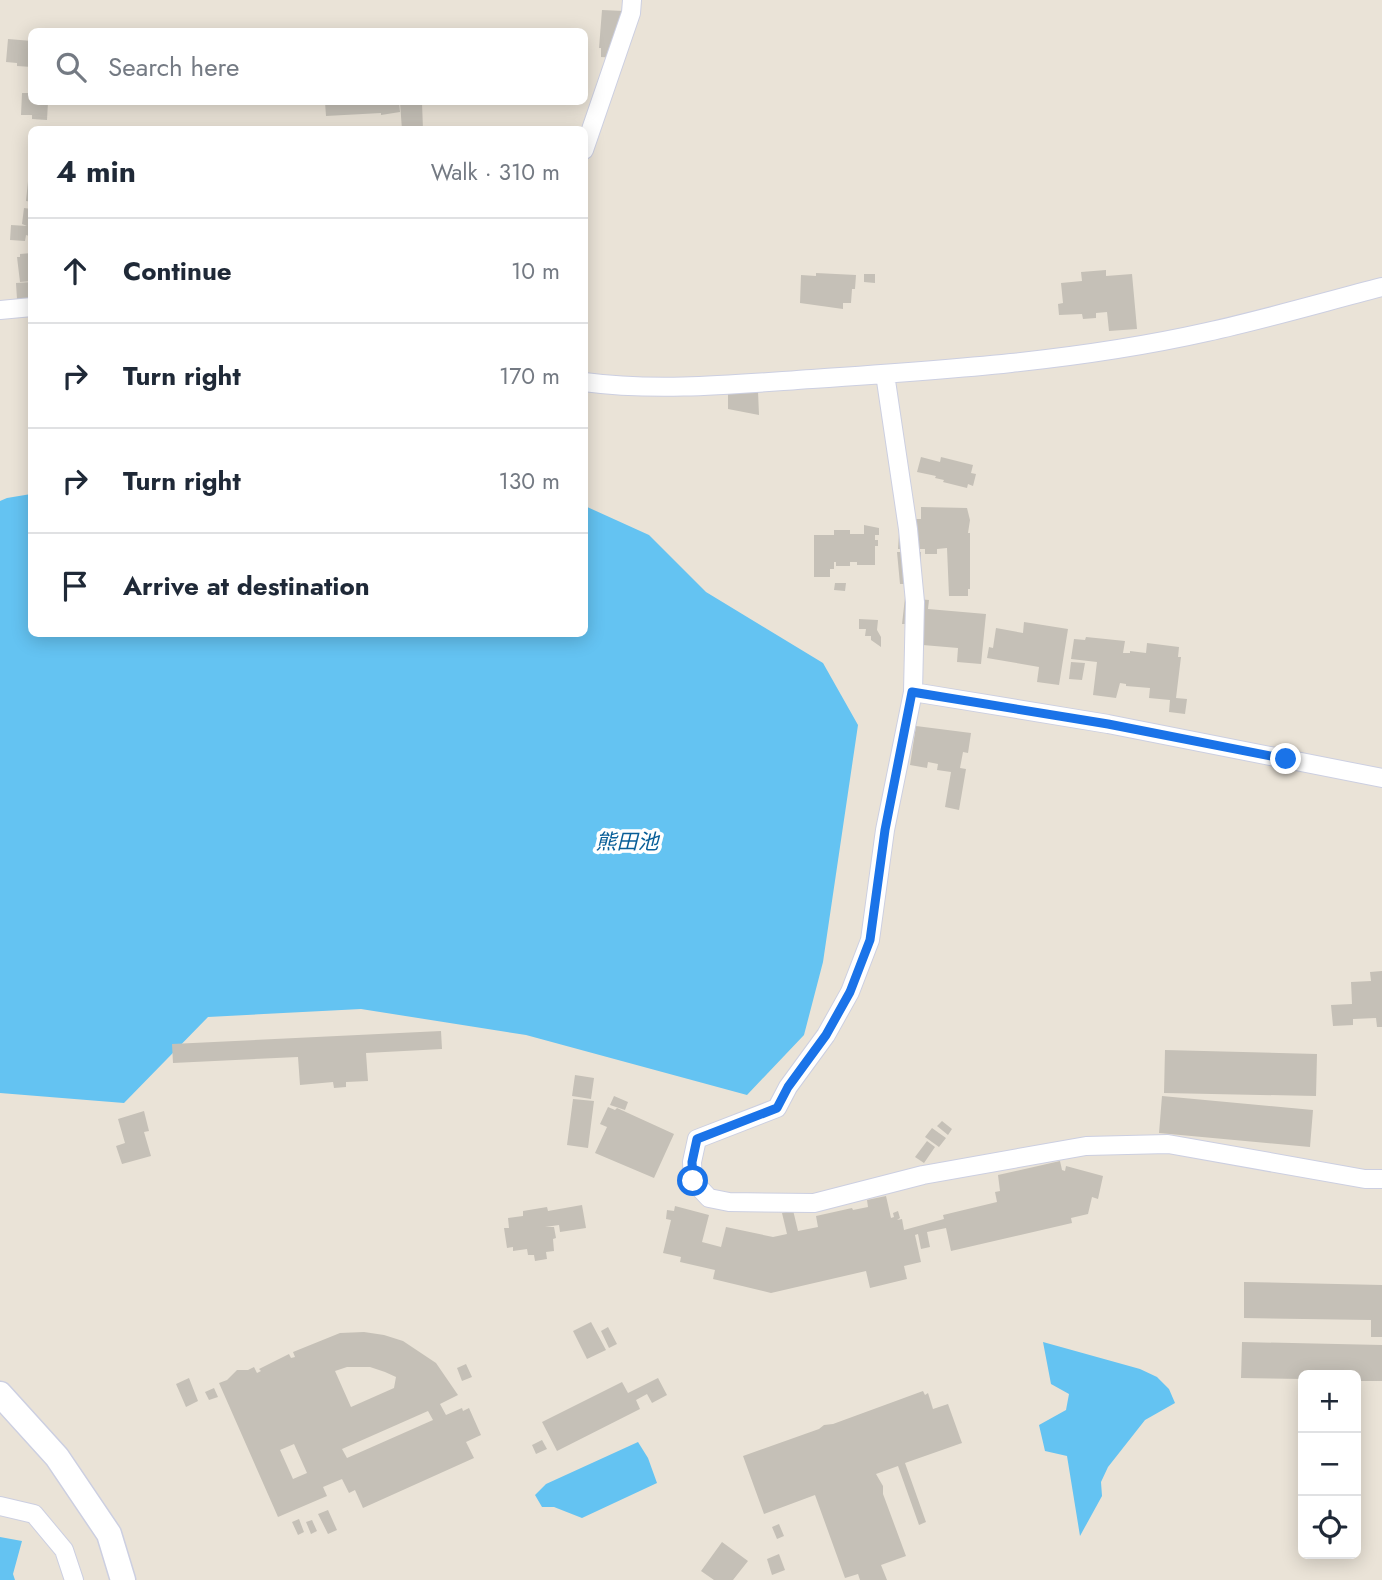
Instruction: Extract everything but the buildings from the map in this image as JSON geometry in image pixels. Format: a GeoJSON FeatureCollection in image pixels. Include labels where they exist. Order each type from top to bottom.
{"type":"FeatureCollection","features":[{"type":"Feature","properties":{"kind":"street"},"geometry":{"type":"LineString","coordinates":[[588,138],[623,37],[632,0]]}},
{"type":"Feature","properties":{"kind":"street"},"geometry":{"type":"LineString","coordinates":[[588,382],[674,386],[926,373],[1062,357],[1193,335],[1382,287]]}},
{"type":"Feature","properties":{"kind":"street"},"geometry":{"type":"LineString","coordinates":[[0,310],[28,307]]}},
{"type":"Feature","properties":{"kind":"street"},"geometry":{"type":"LineString","coordinates":[[885,374],[908,529],[915,602],[912,692],[885,830],[870,940],[850,992],[826,1035],[788,1087],[777,1108],[697,1139],[692,1162],[693,1181],[709,1198],[729,1202],[814,1203],[923,1175],[1086,1146],[1168,1144],[1365,1179],[1382,1179]]}},
{"type":"Feature","properties":{"kind":"street"},"geometry":{"type":"LineString","coordinates":[[912,692],[1108,724],[1382,778]]}},
{"type":"Feature","properties":{"kind":"street"},"geometry":{"type":"LineString","coordinates":[[0,1394],[57,1457],[87,1501],[109,1535],[122,1580]]}},
{"type":"Feature","properties":{"kind":"street"},"geometry":{"type":"LineString","coordinates":[[0,1506],[34,1514],[64,1550],[74,1580]]}},
{"type":"Feature","properties":{"kind":"water","name":"熊田池"},"geometry":{"type":"Polygon","coordinates":[[[28,494],[28,637],[588,637],[588,507],[649,535],[706,592],[823,663],[858,725],[823,962],[804,1035],[747,1095],[526,1035],[361,1009],[208,1017],[124,1103],[0,1093],[0,501],[28,494]]]}},
{"type":"Feature","properties":{"kind":"water"},"geometry":{"type":"Polygon","coordinates":[[[1043,1342],[1140,1369],[1157,1377],[1169,1389],[1175,1403],[1145,1420],[1108,1467],[1101,1482],[1102,1496],[1080,1536],[1067,1456],[1045,1451],[1039,1425],[1066,1410],[1069,1394],[1051,1384],[1043,1342]]]}},
{"type":"Feature","properties":{"kind":"water"},"geometry":{"type":"Polygon","coordinates":[[[638,1442],[648,1458],[657,1483],[582,1518],[554,1507],[542,1507],[535,1495],[546,1484],[638,1442]]]}},
{"type":"Feature","properties":{"kind":"water"},"geometry":{"type":"Polygon","coordinates":[[[0,1537],[22,1541],[13,1574],[15,1580],[0,1580],[0,1537]]]}},
{"type":"Feature","properties":{"kind":"route"},"geometry":{"type":"LineString","coordinates":[[693,1181],[692,1162],[697,1139],[777,1108],[788,1087],[826,1035],[850,992],[870,940],[878,871],[912,692],[1108,724],[1286,759]]}}]}
